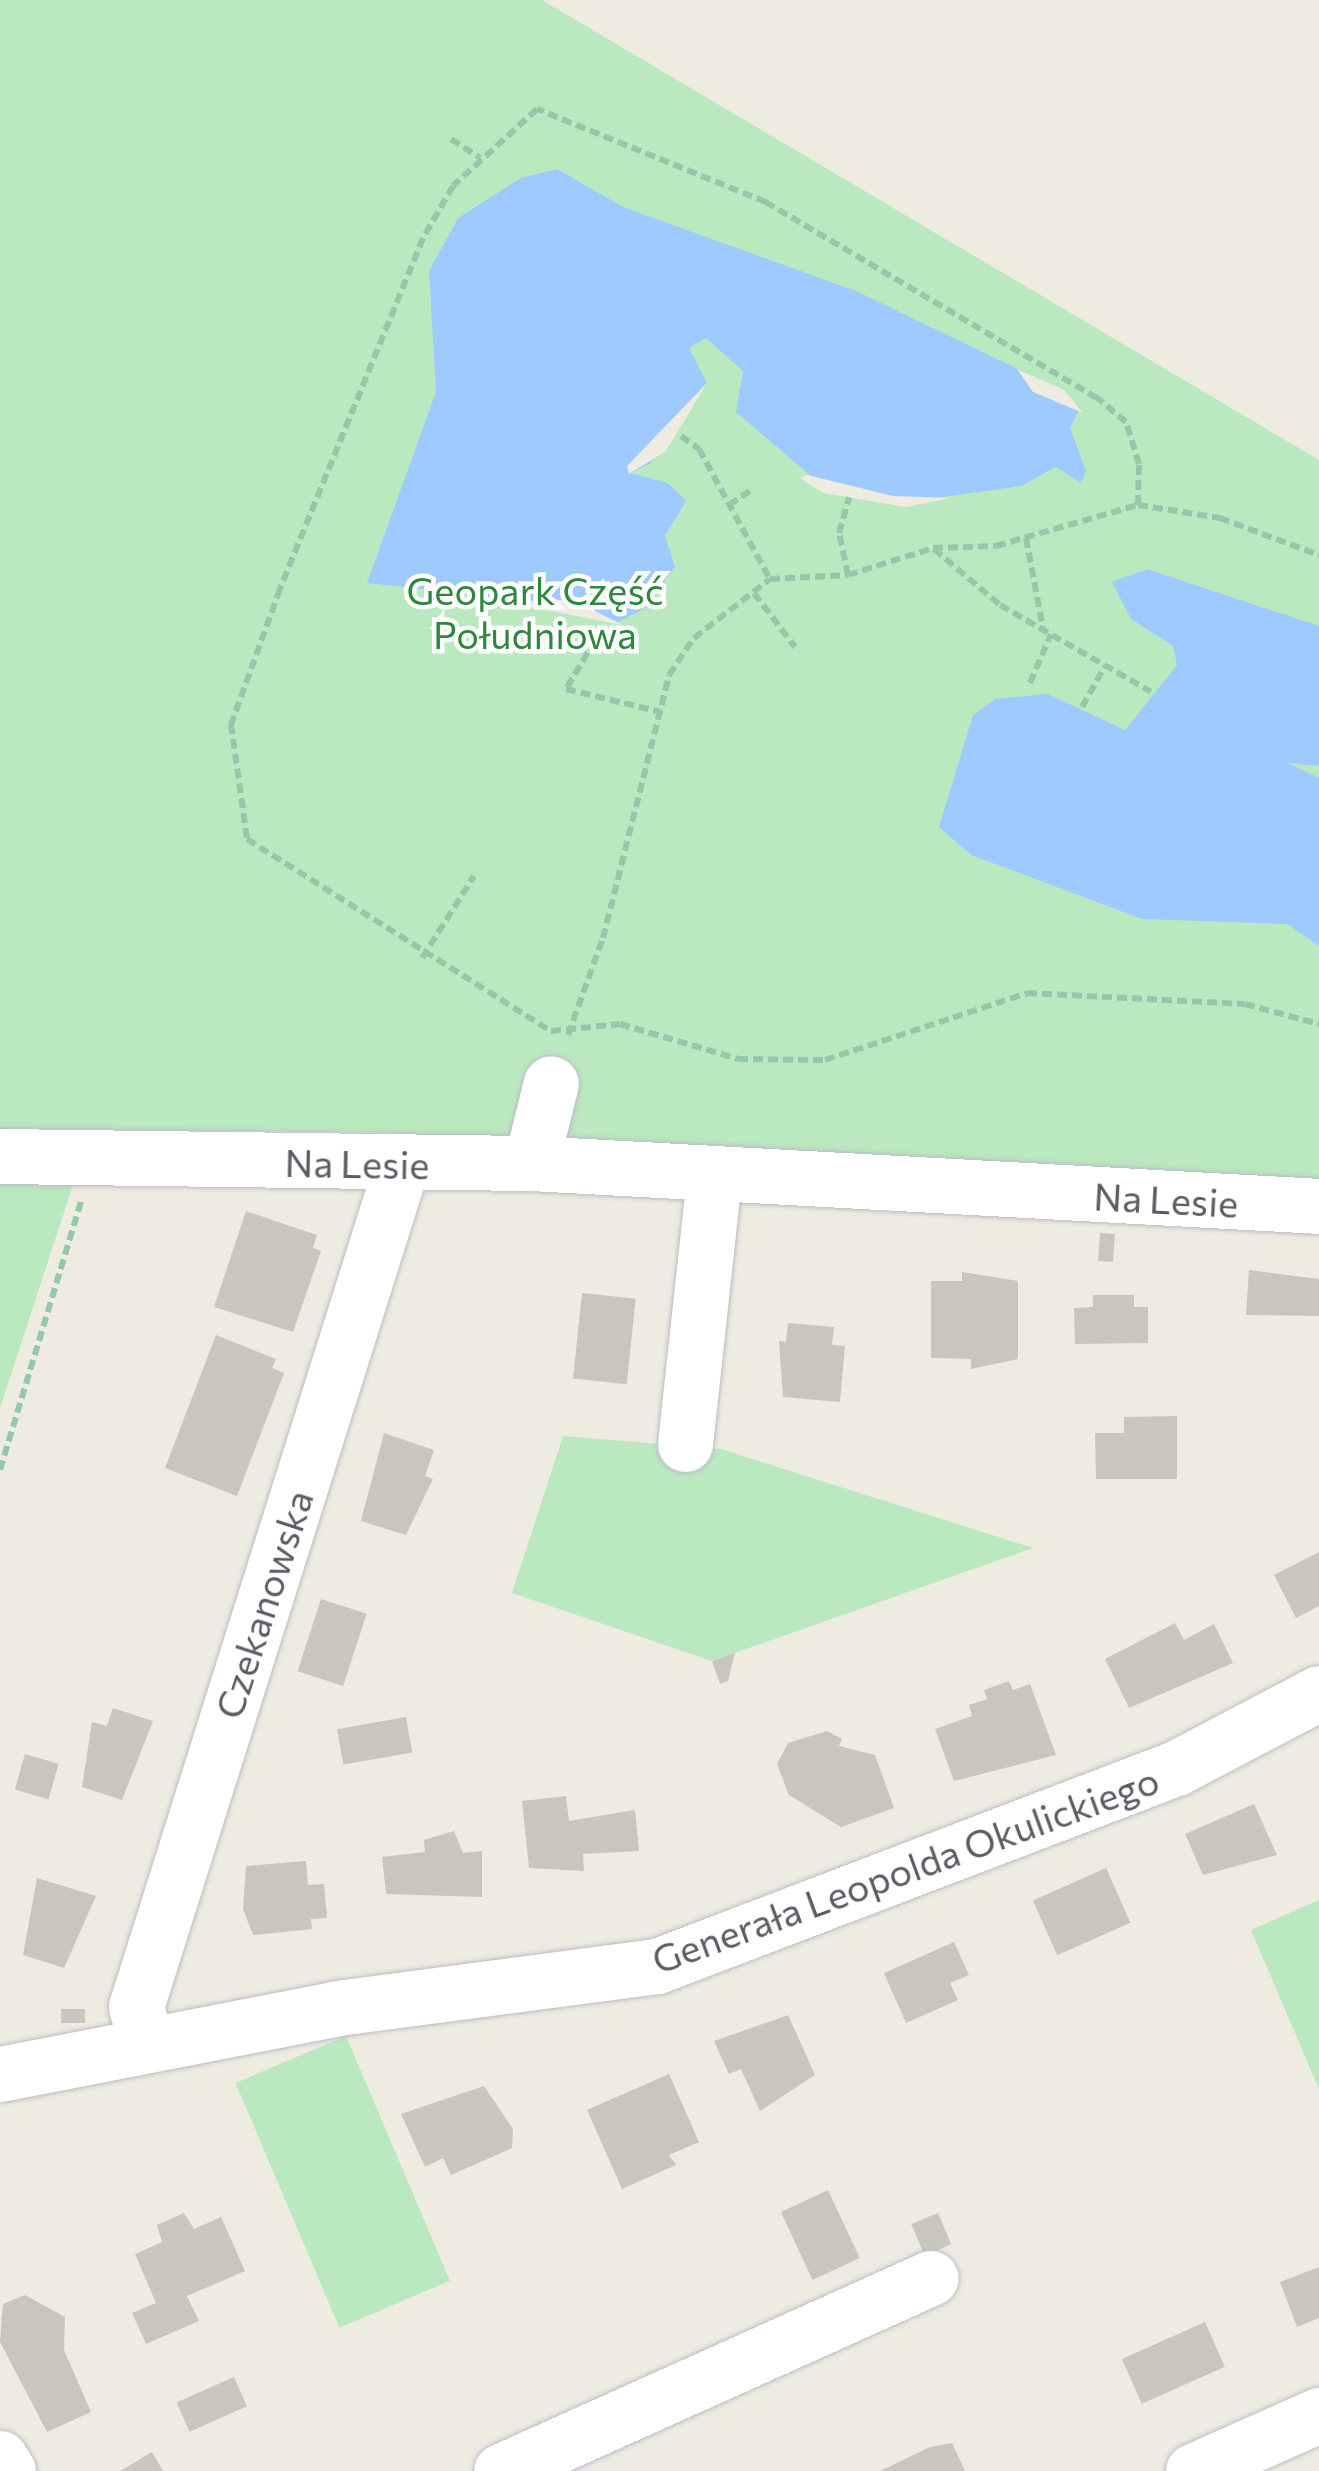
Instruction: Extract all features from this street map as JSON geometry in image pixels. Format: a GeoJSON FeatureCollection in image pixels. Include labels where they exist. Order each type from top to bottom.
{"type":"FeatureCollection","features":[{"type":"Feature","properties":{"kind":"street"},"geometry":{"type":"LineString","coordinates":[[531,1163],[559,1059]]}},
{"type":"Feature","properties":{"kind":"street","name":"Na Lesie"},"geometry":{"type":"LineString","coordinates":[[0,1156],[531,1163],[714,1176],[1319,1206]]}},
{"type":"Feature","properties":{"kind":"street","name":"Czekanowska"},"geometry":{"type":"LineString","coordinates":[[147,2045],[136,2007],[402,1164]]}},
{"type":"Feature","properties":{"kind":"street"},"geometry":{"type":"LineString","coordinates":[[685,1444],[714,1176]]}},
{"type":"Feature","properties":{"kind":"street","name":"Generała Leopolda Okulickiego"},"geometry":{"type":"LineString","coordinates":[[0,2074],[147,2045],[657,1966],[1176,1768],[1319,1692]]}},
{"type":"Feature","properties":{"kind":"street"},"geometry":{"type":"LineString","coordinates":[[501,2471],[932,2278]]}},
{"type":"Feature","properties":{"kind":"street"},"geometry":{"type":"LineString","coordinates":[[1193,2471],[1319,2416]]}},
{"type":"Feature","properties":{"kind":"street"},"geometry":{"type":"LineString","coordinates":[[0,2458],[8,2471]]}},
{"type":"Feature","properties":{"kind":"path"},"geometry":{"type":"LineString","coordinates":[[559,1059],[422,958],[247,839],[231,724],[423,238],[480,158],[537,109],[766,202],[1097,398],[1126,422],[1140,464],[1138,505]]}},
{"type":"Feature","properties":{"kind":"path"},"geometry":{"type":"LineString","coordinates":[[451,139],[480,158]]}},
{"type":"Feature","properties":{"kind":"path"},"geometry":{"type":"LineString","coordinates":[[681,436],[699,450],[770,580]]}},
{"type":"Feature","properties":{"kind":"path"},"geometry":{"type":"LineString","coordinates":[[729,505],[754,488]]}},
{"type":"Feature","properties":{"kind":"path"},"geometry":{"type":"LineString","coordinates":[[848,575],[838,533],[849,497]]}},
{"type":"Feature","properties":{"kind":"path"},"geometry":{"type":"LineString","coordinates":[[559,1059],[669,675],[694,638],[770,580],[848,575],[933,548],[1026,538],[1138,505],[1220,518],[1319,555]]}},
{"type":"Feature","properties":{"kind":"path"},"geometry":{"type":"LineString","coordinates":[[1026,538],[1047,632],[1030,684]]}},
{"type":"Feature","properties":{"kind":"path"},"geometry":{"type":"LineString","coordinates":[[933,548],[1047,632],[1150,692]]}},
{"type":"Feature","properties":{"kind":"path"},"geometry":{"type":"LineString","coordinates":[[754,592],[795,647]]}},
{"type":"Feature","properties":{"kind":"path"},"geometry":{"type":"LineString","coordinates":[[603,627],[566,689],[660,712]]}},
{"type":"Feature","properties":{"kind":"path"},"geometry":{"type":"LineString","coordinates":[[1082,707],[1106,666]]}},
{"type":"Feature","properties":{"kind":"path"},"geometry":{"type":"LineString","coordinates":[[422,958],[474,876]]}},
{"type":"Feature","properties":{"kind":"path"},"geometry":{"type":"LineString","coordinates":[[559,1059],[620,1024],[738,1059],[826,1060],[1026,993],[1245,1004],[1319,1024]]}},
{"type":"Feature","properties":{"kind":"path"},"geometry":{"type":"LineString","coordinates":[[0,1470],[93,1157]]}},
{"type":"Feature","properties":{"kind":"green space","name":"Geopark Część Południowa"},"geometry":{"type":"Polygon","coordinates":[[[0,0],[542,0],[1319,460],[1319,1196],[374,1132],[0,1130],[0,0]]]}},
{"type":"Feature","properties":{"kind":"green space"},"geometry":{"type":"Polygon","coordinates":[[[0,1183],[73,1185],[0,1408],[0,1183]]]}},
{"type":"Feature","properties":{"kind":"green space"},"geometry":{"type":"Polygon","coordinates":[[[563,1436],[721,1449],[1033,1548],[712,1661],[512,1593],[563,1436]]]}},
{"type":"Feature","properties":{"kind":"green space"},"geometry":{"type":"Polygon","coordinates":[[[1319,1900],[1319,2089],[1251,1930],[1319,1900]]]}},
{"type":"Feature","properties":{"kind":"green space"},"geometry":{"type":"Polygon","coordinates":[[[346,2036],[450,2281],[339,2328],[236,2083],[346,2036]]]}},
{"type":"Feature","properties":{"kind":"water"},"geometry":{"type":"Polygon","coordinates":[[[557,169],[623,207],[856,291],[1049,384],[1080,408],[1070,428],[1086,471],[1081,483],[1056,467],[1021,486],[907,502],[825,488],[736,412],[743,371],[706,338],[689,348],[707,383],[651,463],[631,473],[668,483],[686,501],[665,536],[675,567],[642,610],[618,622],[567,605],[367,583],[436,392],[429,271],[458,218],[521,178],[557,169]]]}},
{"type":"Feature","properties":{"kind":"water"},"geometry":{"type":"Polygon","coordinates":[[[1147,569],[1319,626],[1319,766],[1288,763],[1319,778],[1319,946],[1287,924],[1142,919],[971,855],[939,827],[973,715],[995,699],[1048,694],[1125,730],[1177,665],[1173,646],[1131,619],[1112,582],[1147,569]]]}},
{"type":"Feature","properties":{"kind":"pier"},"geometry":{"type":"Polygon","coordinates":[[[1017,369],[1064,390],[1083,413],[1033,392],[1017,369]]]}},
{"type":"Feature","properties":{"kind":"pier"},"geometry":{"type":"Polygon","coordinates":[[[707,383],[666,451],[629,474],[627,466],[707,383]]]}},
{"type":"Feature","properties":{"kind":"pier"},"geometry":{"type":"Polygon","coordinates":[[[807,475],[893,496],[951,498],[906,507],[823,493],[800,478],[807,475]]]}},
{"type":"Feature","properties":{"kind":"pier"},"geometry":{"type":"Polygon","coordinates":[[[548,598],[579,603],[623,625],[514,604],[548,598]]]}},
{"type":"Feature","properties":{"kind":"building"},"geometry":{"type":"Polygon","coordinates":[[[246,1211],[317,1235],[313,1248],[321,1251],[293,1332],[214,1307],[246,1211]]]}},
{"type":"Feature","properties":{"kind":"building"},"geometry":{"type":"Polygon","coordinates":[[[1100,1233],[1115,1234],[1113,1262],[1098,1261],[1100,1233]]]}},
{"type":"Feature","properties":{"kind":"building"},"geometry":{"type":"Polygon","coordinates":[[[1249,1270],[1319,1279],[1319,1316],[1246,1315],[1249,1270]]]}},
{"type":"Feature","properties":{"kind":"building"},"geometry":{"type":"Polygon","coordinates":[[[962,1272],[1018,1281],[1018,1359],[971,1369],[971,1359],[931,1358],[931,1281],[962,1281],[962,1272]]]}},
{"type":"Feature","properties":{"kind":"building"},"geometry":{"type":"Polygon","coordinates":[[[582,1293],[636,1299],[627,1384],[573,1379],[582,1293]]]}},
{"type":"Feature","properties":{"kind":"building"},"geometry":{"type":"Polygon","coordinates":[[[1093,1295],[1134,1295],[1134,1307],[1148,1307],[1148,1343],[1075,1344],[1074,1308],[1093,1307],[1093,1295]]]}},
{"type":"Feature","properties":{"kind":"building"},"geometry":{"type":"Polygon","coordinates":[[[788,1323],[834,1327],[832,1345],[845,1346],[840,1402],[783,1397],[779,1341],[786,1342],[788,1323]]]}},
{"type":"Feature","properties":{"kind":"building"},"geometry":{"type":"Polygon","coordinates":[[[216,1335],[276,1359],[272,1368],[284,1373],[237,1496],[165,1468],[216,1335]]]}},
{"type":"Feature","properties":{"kind":"building"},"geometry":{"type":"Polygon","coordinates":[[[1177,1416],[1177,1479],[1096,1479],[1095,1433],[1124,1433],[1124,1417],[1177,1416]]]}},
{"type":"Feature","properties":{"kind":"building"},"geometry":{"type":"Polygon","coordinates":[[[384,1433],[434,1450],[425,1476],[433,1479],[406,1535],[361,1521],[384,1433]]]}},
{"type":"Feature","properties":{"kind":"building"},"geometry":{"type":"Polygon","coordinates":[[[1319,1552],[1319,1606],[1296,1618],[1274,1575],[1319,1552]]]}},
{"type":"Feature","properties":{"kind":"building"},"geometry":{"type":"Polygon","coordinates":[[[321,1599],[367,1614],[343,1686],[298,1671],[321,1599]]]}},
{"type":"Feature","properties":{"kind":"building"},"geometry":{"type":"Polygon","coordinates":[[[1175,1623],[1184,1640],[1214,1624],[1233,1663],[1129,1708],[1105,1659],[1175,1623]]]}},
{"type":"Feature","properties":{"kind":"building"},"geometry":{"type":"Polygon","coordinates":[[[735,1653],[728,1681],[720,1684],[712,1661],[735,1653]]]}},
{"type":"Feature","properties":{"kind":"building"},"geometry":{"type":"Polygon","coordinates":[[[1009,1681],[1013,1690],[1030,1684],[1056,1755],[954,1781],[935,1729],[972,1716],[969,1705],[987,1699],[984,1690],[1009,1681]]]}},
{"type":"Feature","properties":{"kind":"building"},"geometry":{"type":"Polygon","coordinates":[[[113,1708],[153,1721],[122,1800],[82,1787],[92,1722],[107,1726],[113,1708]]]}},
{"type":"Feature","properties":{"kind":"building"},"geometry":{"type":"Polygon","coordinates":[[[406,1717],[412,1752],[343,1765],[337,1729],[406,1717]]]}},
{"type":"Feature","properties":{"kind":"building"},"geometry":{"type":"Polygon","coordinates":[[[827,1731],[842,1739],[839,1746],[875,1755],[894,1808],[841,1827],[789,1795],[777,1764],[788,1743],[827,1731]]]}},
{"type":"Feature","properties":{"kind":"building"},"geometry":{"type":"Polygon","coordinates":[[[25,1754],[59,1764],[48,1799],[15,1790],[25,1754]]]}},
{"type":"Feature","properties":{"kind":"building"},"geometry":{"type":"Polygon","coordinates":[[[566,1796],[569,1821],[635,1810],[639,1851],[583,1854],[584,1871],[529,1868],[522,1801],[566,1796]]]}},
{"type":"Feature","properties":{"kind":"building"},"geometry":{"type":"Polygon","coordinates":[[[1254,1804],[1277,1855],[1203,1875],[1185,1834],[1254,1804]]]}},
{"type":"Feature","properties":{"kind":"building"},"geometry":{"type":"Polygon","coordinates":[[[454,1831],[463,1853],[482,1851],[482,1897],[386,1894],[382,1857],[425,1852],[424,1840],[454,1831]]]}},
{"type":"Feature","properties":{"kind":"building"},"geometry":{"type":"Polygon","coordinates":[[[306,1861],[308,1885],[324,1884],[327,1918],[311,1919],[312,1929],[253,1935],[243,1909],[246,1866],[306,1861]]]}},
{"type":"Feature","properties":{"kind":"building"},"geometry":{"type":"Polygon","coordinates":[[[1106,1868],[1130,1923],[1057,1955],[1033,1901],[1106,1868]]]}},
{"type":"Feature","properties":{"kind":"building"},"geometry":{"type":"Polygon","coordinates":[[[37,1878],[96,1896],[64,1968],[23,1955],[37,1878]]]}},
{"type":"Feature","properties":{"kind":"building"},"geometry":{"type":"Polygon","coordinates":[[[954,1942],[969,1975],[950,1983],[958,2000],[906,2023],[884,1973],[954,1942]]]}},
{"type":"Feature","properties":{"kind":"building"},"geometry":{"type":"Polygon","coordinates":[[[61,2009],[85,2009],[85,2023],[61,2023],[61,2009]]]}},
{"type":"Feature","properties":{"kind":"building"},"geometry":{"type":"Polygon","coordinates":[[[788,2015],[815,2075],[760,2111],[741,2069],[729,2074],[714,2041],[788,2015]]]}},
{"type":"Feature","properties":{"kind":"building"},"geometry":{"type":"Polygon","coordinates":[[[669,2074],[699,2142],[669,2155],[676,2165],[622,2189],[587,2110],[669,2074]]]}},
{"type":"Feature","properties":{"kind":"building"},"geometry":{"type":"Polygon","coordinates":[[[484,2086],[513,2129],[512,2148],[451,2175],[443,2158],[425,2167],[401,2114],[484,2086]]]}},
{"type":"Feature","properties":{"kind":"building"},"geometry":{"type":"Polygon","coordinates":[[[828,2190],[860,2258],[813,2280],[781,2212],[828,2190]]]}},
{"type":"Feature","properties":{"kind":"building"},"geometry":{"type":"Polygon","coordinates":[[[184,2213],[194,2229],[221,2217],[245,2271],[187,2296],[199,2321],[146,2344],[132,2313],[156,2303],[135,2254],[162,2242],[157,2225],[184,2213]]]}},
{"type":"Feature","properties":{"kind":"building"},"geometry":{"type":"Polygon","coordinates":[[[938,2213],[951,2244],[925,2256],[911,2224],[938,2213]]]}},
{"type":"Feature","properties":{"kind":"building"},"geometry":{"type":"Polygon","coordinates":[[[1319,2267],[1319,2318],[1297,2327],[1280,2282],[1319,2267]]]}},
{"type":"Feature","properties":{"kind":"building"},"geometry":{"type":"Polygon","coordinates":[[[25,2295],[65,2317],[64,2350],[91,2412],[47,2432],[0,2342],[3,2304],[25,2295]]]}},
{"type":"Feature","properties":{"kind":"building"},"geometry":{"type":"Polygon","coordinates":[[[1205,2322],[1225,2367],[1142,2404],[1122,2359],[1205,2322]]]}},
{"type":"Feature","properties":{"kind":"building"},"geometry":{"type":"Polygon","coordinates":[[[234,2377],[247,2406],[189,2432],[176,2403],[234,2377]]]}},
{"type":"Feature","properties":{"kind":"building"},"geometry":{"type":"Polygon","coordinates":[[[952,2443],[965,2471],[880,2471],[930,2447],[952,2443]]]}},
{"type":"Feature","properties":{"kind":"building"},"geometry":{"type":"Polygon","coordinates":[[[152,2452],[163,2471],[120,2471],[152,2452]]]}}]}
